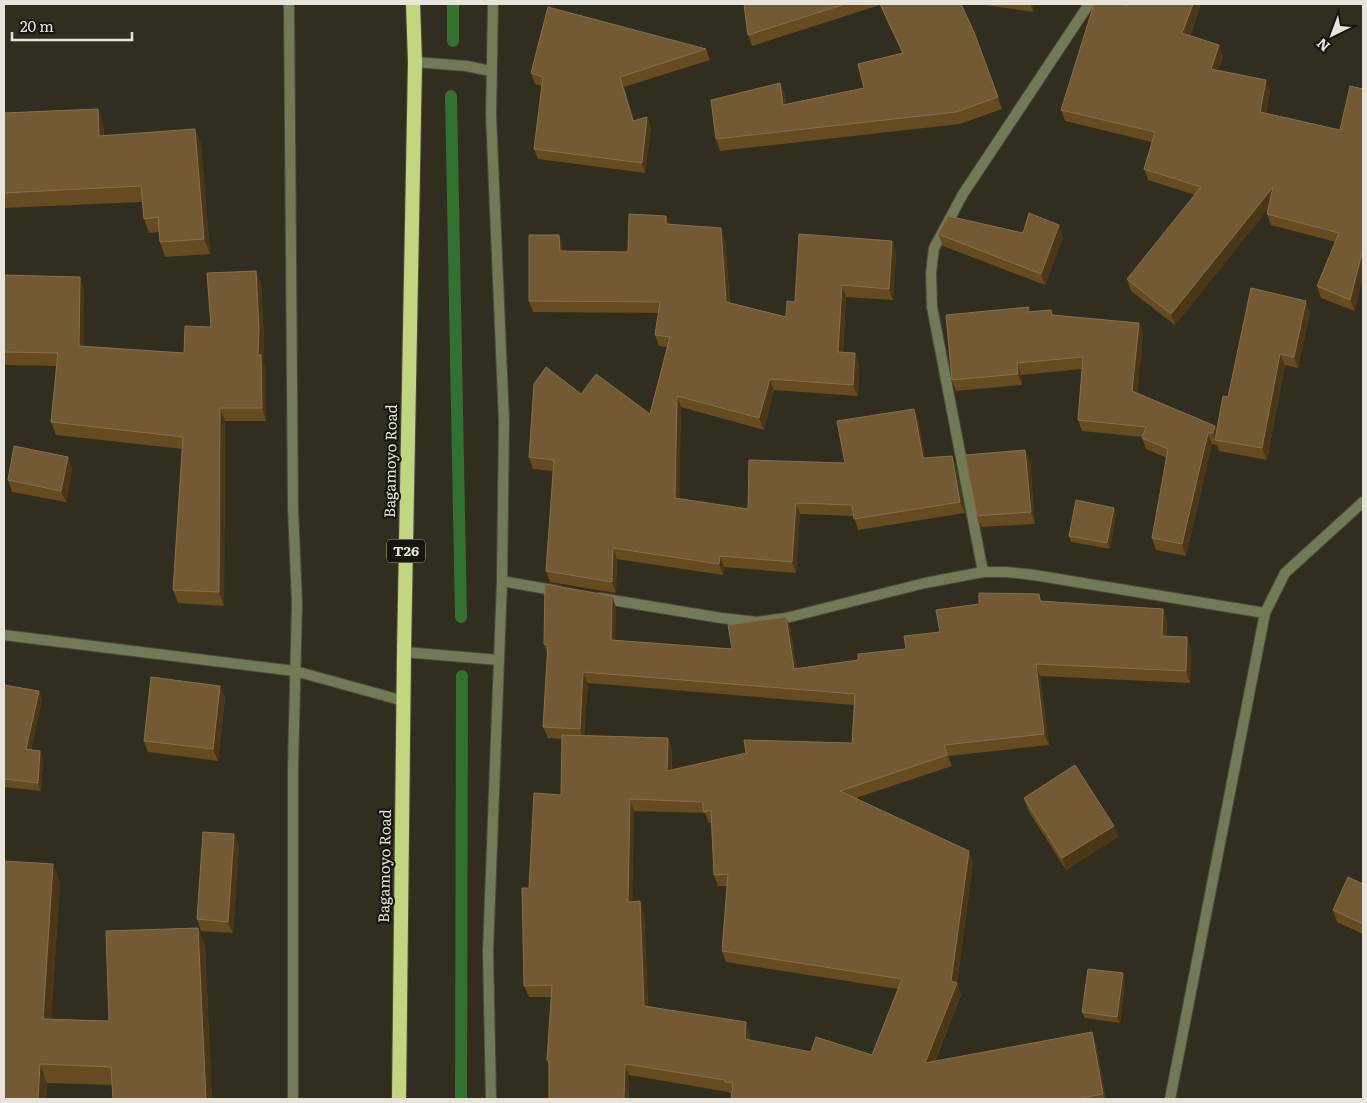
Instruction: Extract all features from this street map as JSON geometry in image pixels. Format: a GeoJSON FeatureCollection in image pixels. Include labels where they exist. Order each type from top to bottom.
{"type":"FeatureCollection","features":[{"type":"Feature","properties":{"kind":"highway","name":"Bagamoyo Road"},"geometry":{"type":"LineString","coordinates":[[399,1099],[414,62],[413,4]]}},
{"type":"Feature","properties":{"kind":"street"},"geometry":{"type":"LineString","coordinates":[[289,4],[293,509],[297,603],[293,768],[293,1099]]}},
{"type":"Feature","properties":{"kind":"street"},"geometry":{"type":"LineString","coordinates":[[491,1099],[488,951],[502,581],[504,422],[491,115],[493,4]]}},
{"type":"Feature","properties":{"kind":"street"},"geometry":{"type":"LineString","coordinates":[[983,572],[932,306],[931,273],[934,248],[963,194],[1089,4]]}},
{"type":"Feature","properties":{"kind":"street"},"geometry":{"type":"LineString","coordinates":[[414,62],[466,66],[491,71]]}},
{"type":"Feature","properties":{"kind":"street"},"geometry":{"type":"LineString","coordinates":[[1170,1099],[1265,613],[1285,573],[1363,502]]}},
{"type":"Feature","properties":{"kind":"street"},"geometry":{"type":"LineString","coordinates":[[588,596],[721,618],[757,622],[786,618],[925,583],[983,572],[1006,572],[1265,613]]}},
{"type":"Feature","properties":{"kind":"street"},"geometry":{"type":"LineString","coordinates":[[502,581],[568,592]]}},
{"type":"Feature","properties":{"kind":"street"},"geometry":{"type":"LineString","coordinates":[[4,635],[295,671],[404,701]]}},
{"type":"Feature","properties":{"kind":"street"},"geometry":{"type":"LineString","coordinates":[[404,652],[499,660]]}},
{"type":"Feature","properties":{"kind":"building"},"geometry":{"type":"Polygon","coordinates":[[[744,4],[845,4],[748,35],[744,4]]]}},
{"type":"Feature","properties":{"kind":"building"},"geometry":{"type":"Polygon","coordinates":[[[880,4],[961,4],[974,32],[998,97],[956,112],[716,139],[711,100],[780,83],[783,105],[864,88],[858,64],[903,53],[880,4]]]}},
{"type":"Feature","properties":{"kind":"building"},"geometry":{"type":"Polygon","coordinates":[[[1094,4],[1121,4],[1127,6],[1128,4],[1193,4],[1182,33],[1219,45],[1211,69],[1266,80],[1260,112],[1340,130],[1350,86],[1363,89],[1363,249],[1350,300],[1317,286],[1339,233],[1267,214],[1273,187],[1171,314],[1127,279],[1201,187],[1144,169],[1155,132],[1061,110],[1094,4]]]}},
{"type":"Feature","properties":{"kind":"building"},"geometry":{"type":"Polygon","coordinates":[[[548,7],[706,49],[620,77],[633,121],[647,117],[642,163],[534,149],[543,77],[531,73],[548,7]]]}},
{"type":"Feature","properties":{"kind":"building"},"geometry":{"type":"Polygon","coordinates":[[[98,109],[99,136],[195,129],[204,239],[160,242],[158,217],[144,219],[141,186],[4,193],[4,113],[98,109]]]}},
{"type":"Feature","properties":{"kind":"building"},"geometry":{"type":"Polygon","coordinates":[[[1029,213],[1059,225],[1041,274],[938,234],[948,216],[1023,233],[1029,213]]]}},
{"type":"Feature","properties":{"kind":"building"},"geometry":{"type":"Polygon","coordinates":[[[629,214],[666,216],[666,224],[721,228],[726,302],[786,317],[787,301],[795,302],[799,234],[892,241],[889,289],[842,285],[838,352],[855,353],[853,385],[770,379],[759,418],[677,396],[675,498],[748,509],[749,460],[845,463],[837,421],[914,409],[923,458],[952,456],[960,502],[854,519],[852,505],[796,503],[792,562],[720,556],[719,564],[613,548],[612,582],[546,571],[554,460],[529,457],[534,384],[546,367],[581,394],[596,374],[650,414],[670,337],[655,335],[660,302],[529,301],[529,235],[559,235],[560,251],[628,252],[629,214]]]}},
{"type":"Feature","properties":{"kind":"building"},"geometry":{"type":"Polygon","coordinates":[[[256,271],[259,328],[258,355],[261,355],[262,408],[220,408],[219,592],[173,590],[183,437],[51,422],[58,353],[4,352],[4,275],[80,277],[79,346],[184,353],[185,326],[211,327],[207,273],[256,271]]]}},
{"type":"Feature","properties":{"kind":"building"},"geometry":{"type":"Polygon","coordinates":[[[1251,288],[1306,301],[1294,357],[1280,354],[1262,448],[1215,440],[1223,396],[1228,397],[1251,288]]]}},
{"type":"Feature","properties":{"kind":"building"},"geometry":{"type":"Polygon","coordinates":[[[1029,307],[1027,312],[1051,310],[1052,315],[1139,323],[1132,391],[1215,426],[1213,433],[1208,433],[1182,544],[1152,538],[1168,449],[1142,438],[1146,427],[1078,420],[1083,357],[1017,363],[1018,374],[952,380],[946,315],[1029,307]]]}},
{"type":"Feature","properties":{"kind":"building"},"geometry":{"type":"Polygon","coordinates":[[[14,446],[68,457],[61,491],[8,480],[14,446]]]}},
{"type":"Feature","properties":{"kind":"building"},"geometry":{"type":"Polygon","coordinates":[[[1025,450],[1031,512],[977,516],[965,455],[1025,450]]]}},
{"type":"Feature","properties":{"kind":"building"},"geometry":{"type":"Polygon","coordinates":[[[1076,500],[1114,508],[1107,543],[1069,536],[1076,500]]]}},
{"type":"Feature","properties":{"kind":"building"},"geometry":{"type":"Polygon","coordinates":[[[545,584],[612,596],[611,640],[732,649],[728,625],[786,617],[794,669],[858,660],[858,654],[906,649],[904,636],[940,632],[936,610],[979,604],[979,593],[1039,594],[1040,601],[1163,609],[1162,636],[1187,637],[1186,671],[1036,664],[1044,734],[944,745],[947,755],[840,791],[969,851],[951,981],[957,983],[925,1063],[1092,1032],[1103,1094],[1076,1099],[731,1099],[733,1083],[725,1082],[725,1080],[625,1064],[624,1099],[549,1099],[549,1061],[547,1060],[552,985],[524,986],[522,888],[529,888],[534,793],[561,795],[562,735],[668,738],[667,771],[746,753],[744,740],[852,743],[855,694],[583,672],[580,729],[543,727],[548,645],[544,644],[545,584]],[[630,799],[628,902],[640,901],[644,1006],[746,1022],[745,1039],[811,1052],[816,1037],[872,1055],[902,979],[722,951],[728,874],[714,875],[711,810],[704,812],[702,802],[630,799]]]}},
{"type":"Feature","properties":{"kind":"building"},"geometry":{"type":"Polygon","coordinates":[[[151,677],[220,686],[213,749],[144,741],[151,677]]]}},
{"type":"Feature","properties":{"kind":"building"},"geometry":{"type":"Polygon","coordinates":[[[4,685],[39,691],[26,749],[40,751],[38,783],[4,779],[4,685]]]}},
{"type":"Feature","properties":{"kind":"building"},"geometry":{"type":"Polygon","coordinates":[[[1075,765],[1114,826],[1062,858],[1024,798],[1075,765]]]}},
{"type":"Feature","properties":{"kind":"building"},"geometry":{"type":"Polygon","coordinates":[[[203,832],[234,834],[228,922],[197,919],[203,832]]]}},
{"type":"Feature","properties":{"kind":"building"},"geometry":{"type":"Polygon","coordinates":[[[4,861],[53,864],[43,1019],[109,1021],[106,931],[198,928],[206,1099],[113,1099],[111,1067],[40,1064],[38,1099],[4,1099],[4,861]]]}},
{"type":"Feature","properties":{"kind":"building"},"geometry":{"type":"Polygon","coordinates":[[[1348,877],[1363,884],[1363,924],[1333,910],[1348,877]]]}},
{"type":"Feature","properties":{"kind":"building"},"geometry":{"type":"Polygon","coordinates":[[[1088,969],[1123,973],[1117,1017],[1082,1012],[1088,969]]]}},
{"type":"Feature","properties":{"kind":"waterway"},"geometry":{"type":"LineString","coordinates":[[453,4],[453,41]]}},
{"type":"Feature","properties":{"kind":"waterway"},"geometry":{"type":"LineString","coordinates":[[451,96],[461,617]]}},
{"type":"Feature","properties":{"kind":"waterway"},"geometry":{"type":"LineString","coordinates":[[461,1099],[462,676]]}}]}
